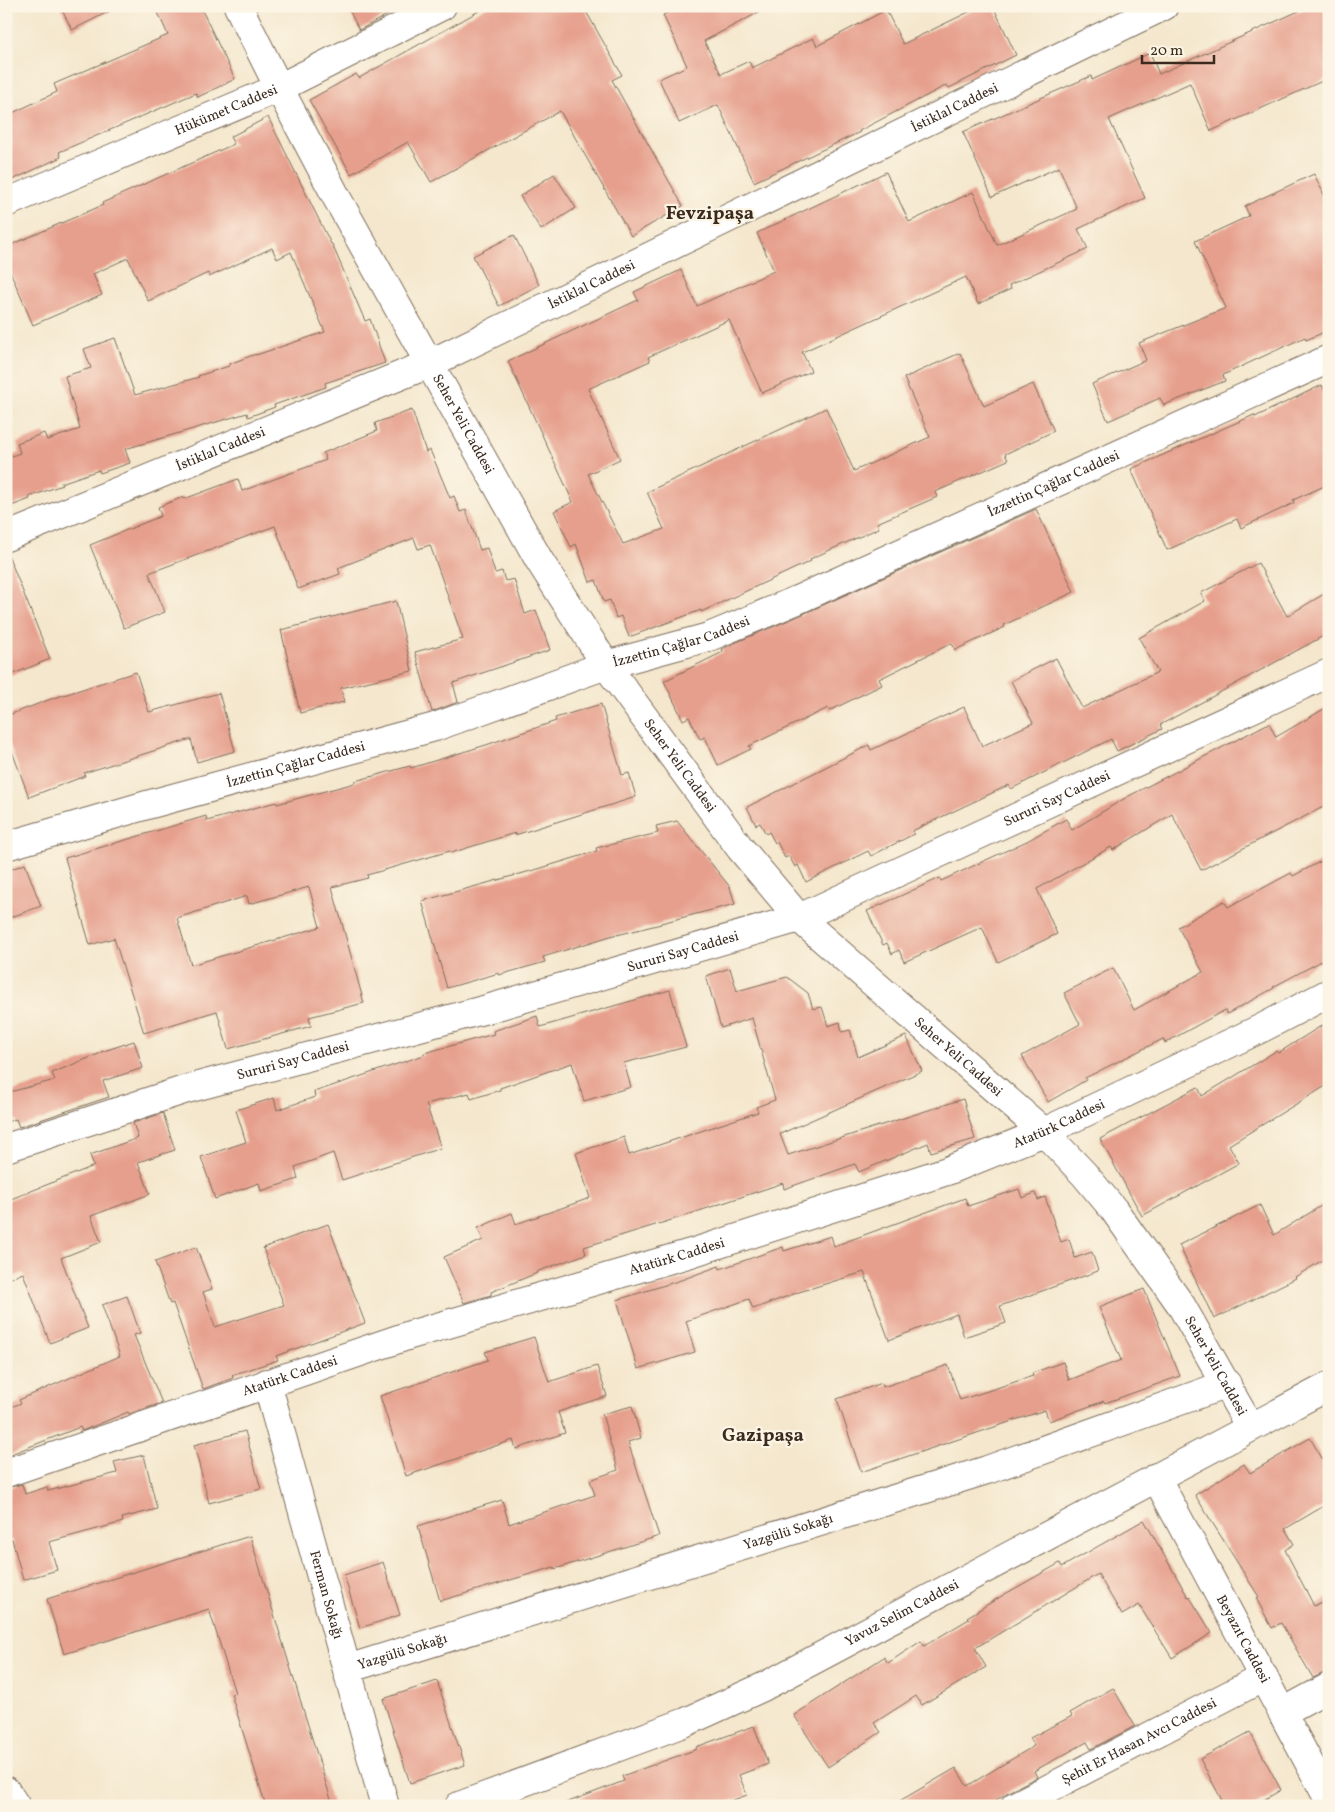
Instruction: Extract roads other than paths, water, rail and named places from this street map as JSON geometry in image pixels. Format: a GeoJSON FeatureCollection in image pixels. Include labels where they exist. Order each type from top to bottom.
{"type":"FeatureCollection","features":[{"type":"Feature","properties":{"kind":"street","name":"Seher Yeli Caddesi"},"geometry":{"type":"LineString","coordinates":[[238,6],[278,88],[338,200],[539,560],[606,665],[740,848],[798,918],[1044,1132],[1084,1174],[1114,1210],[1181,1305],[1250,1427]]}},
{"type":"Feature","properties":{"kind":"street","name":"Hükümet Caddesi"},"geometry":{"type":"LineString","coordinates":[[6,203],[278,88],[442,6]]}},
{"type":"Feature","properties":{"kind":"street","name":"İstiklal Caddesi"},"geometry":{"type":"LineString","coordinates":[[6,537],[430,363],[1164,6]]}},
{"type":"Feature","properties":{"kind":"street","name":"İzzettin Çağlar Caddesi"},"geometry":{"type":"LineString","coordinates":[[6,846],[147,804],[435,727],[606,665],[710,637],[797,600],[1329,359]]}},
{"type":"Feature","properties":{"kind":"street","name":"Sururi Say Caddesi"},"geometry":{"type":"LineString","coordinates":[[6,1148],[187,1089],[487,1010],[798,918],[1329,673]]}},
{"type":"Feature","properties":{"kind":"street","name":"Atatürk Caddesi"},"geometry":{"type":"LineString","coordinates":[[6,1473],[410,1335],[691,1253],[947,1171],[1044,1132],[1262,1028],[1329,993]]}},
{"type":"Feature","properties":{"kind":"street","name":"Ferman Sokağı"},"geometry":{"type":"LineString","coordinates":[[267,1383],[385,1806]]}},
{"type":"Feature","properties":{"kind":"street","name":"Yazgülü Sokağı"},"geometry":{"type":"LineString","coordinates":[[347,1670],[987,1470],[1226,1384]]}},
{"type":"Feature","properties":{"kind":"street","name":"Yavuz Selim Caddesi"},"geometry":{"type":"LineString","coordinates":[[459,1806],[686,1722],[763,1687],[1156,1476],[1329,1386]]}},
{"type":"Feature","properties":{"kind":"street","name":"Beyazıt Caddesi"},"geometry":{"type":"LineString","coordinates":[[1156,1476],[1329,1800]]}},
{"type":"Feature","properties":{"kind":"street","name":"Şehit Er Hasan Avcı Caddesi"},"geometry":{"type":"LineString","coordinates":[[1015,1806],[1264,1677]]}},
{"type":"Feature","properties":{"kind":"street"},"geometry":{"type":"LineString","coordinates":[[1283,1712],[1329,1687]]}},
{"type":"Feature","properties":{"kind":"street"},"geometry":{"type":"LineString","coordinates":[[6,1791],[16,1806]]}},
{"type":"Feature","properties":{"kind":"district","name":"Fevzipaşa"},"geometry":{"type":"Point","coordinates":[710,214]}},
{"type":"Feature","properties":{"kind":"district","name":"Gazipaşa"},"geometry":{"type":"Point","coordinates":[763,1436]}}]}
